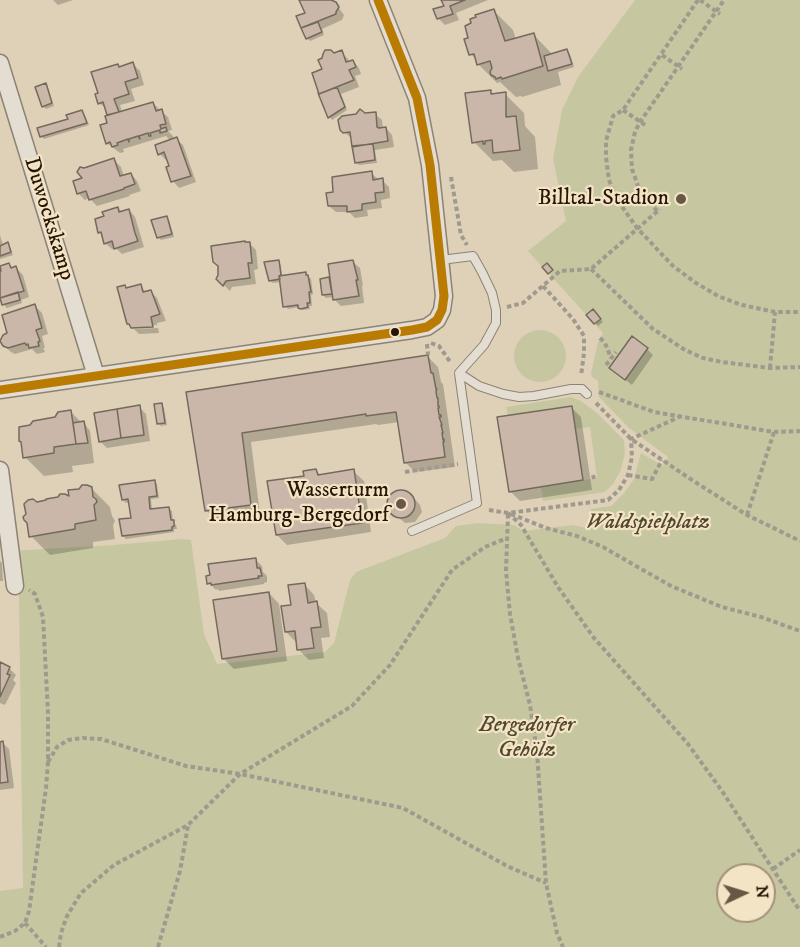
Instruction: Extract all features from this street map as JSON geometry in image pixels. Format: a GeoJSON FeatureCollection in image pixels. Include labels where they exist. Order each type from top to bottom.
{"type":"FeatureCollection","features":[{"type":"Feature","properties":{"kind":"street"},"geometry":{"type":"LineString","coordinates":[[0,390],[412,330],[427,327],[437,320],[442,310],[444,297],[430,165],[417,98],[378,0]]}},
{"type":"Feature","properties":{"kind":"street","name":"Duwockskamp"},"geometry":{"type":"LineString","coordinates":[[0,63],[96,376]]}},
{"type":"Feature","properties":{"kind":"street"},"geometry":{"type":"LineString","coordinates":[[0,470],[15,586]]}},
{"type":"Feature","properties":{"kind":"lane"},"geometry":{"type":"LineString","coordinates":[[412,531],[477,503],[459,373],[484,345],[495,323],[496,310],[487,283],[473,256],[441,260]]}},
{"type":"Feature","properties":{"kind":"lane"},"geometry":{"type":"LineString","coordinates":[[459,373],[479,386],[519,397],[571,389],[585,391]]}},
{"type":"Feature","properties":{"kind":"path"},"geometry":{"type":"LineString","coordinates":[[718,13],[699,0],[623,110],[613,116],[606,141],[609,180],[616,198],[637,228],[673,266],[696,283],[720,297],[742,305],[775,312],[800,312]]}},
{"type":"Feature","properties":{"kind":"path"},"geometry":{"type":"LineString","coordinates":[[496,310],[523,303],[560,271],[591,269],[659,210],[638,186],[632,169],[631,150],[635,132],[718,13],[724,0]]}},
{"type":"Feature","properties":{"kind":"path"},"geometry":{"type":"LineString","coordinates":[[662,55],[680,68]]}},
{"type":"Feature","properties":{"kind":"path"},"geometry":{"type":"LineString","coordinates":[[623,110],[642,123]]}},
{"type":"Feature","properties":{"kind":"path"},"geometry":{"type":"LineString","coordinates":[[450,174],[461,235],[473,256]]}},
{"type":"Feature","properties":{"kind":"path"},"geometry":{"type":"LineString","coordinates":[[591,269],[653,329],[685,350],[713,360],[770,368],[800,367]]}},
{"type":"Feature","properties":{"kind":"path"},"geometry":{"type":"LineString","coordinates":[[543,286],[573,319],[584,336],[580,375],[585,391],[631,439],[747,515],[800,541]]}},
{"type":"Feature","properties":{"kind":"path"},"geometry":{"type":"LineString","coordinates":[[770,368],[775,312]]}},
{"type":"Feature","properties":{"kind":"path"},"geometry":{"type":"LineString","coordinates":[[600,338],[605,343],[611,358]]}},
{"type":"Feature","properties":{"kind":"path"},"geometry":{"type":"LineString","coordinates":[[427,342],[429,356]]}},
{"type":"Feature","properties":{"kind":"path"},"geometry":{"type":"LineString","coordinates":[[439,346],[459,373]]}},
{"type":"Feature","properties":{"kind":"path"},"geometry":{"type":"LineString","coordinates":[[606,365],[616,352]]}},
{"type":"Feature","properties":{"kind":"path"},"geometry":{"type":"LineString","coordinates":[[585,391],[601,392],[654,412],[679,417],[774,432],[800,431]]}},
{"type":"Feature","properties":{"kind":"path"},"geometry":{"type":"LineString","coordinates":[[631,439],[679,417]]}},
{"type":"Feature","properties":{"kind":"path"},"geometry":{"type":"LineString","coordinates":[[747,515],[774,432]]}},
{"type":"Feature","properties":{"kind":"path"},"geometry":{"type":"LineString","coordinates":[[507,513],[608,500],[620,490],[628,475],[632,457],[631,439]]}},
{"type":"Feature","properties":{"kind":"path"},"geometry":{"type":"LineString","coordinates":[[628,475],[652,478],[662,459]]}},
{"type":"Feature","properties":{"kind":"path"},"geometry":{"type":"LineString","coordinates":[[405,472],[471,462]]}},
{"type":"Feature","properties":{"kind":"path"},"geometry":{"type":"LineString","coordinates":[[489,510],[507,513],[546,528],[577,536],[594,543],[671,586],[722,607],[761,617],[800,631]]}},
{"type":"Feature","properties":{"kind":"path"},"geometry":{"type":"LineString","coordinates":[[507,513],[506,571],[510,614],[530,705],[537,752],[546,884],[557,933],[563,947]]}},
{"type":"Feature","properties":{"kind":"path"},"geometry":{"type":"LineString","coordinates":[[507,513],[521,525],[558,587],[594,638],[688,744],[723,791],[769,863]]}},
{"type":"Feature","properties":{"kind":"path"},"geometry":{"type":"LineString","coordinates":[[59,947],[67,916],[81,893],[114,865],[188,825],[240,774],[352,706],[390,665],[452,570],[485,547],[507,538]]}},
{"type":"Feature","properties":{"kind":"path"},"geometry":{"type":"LineString","coordinates":[[0,937],[15,931],[25,923],[29,911],[48,762],[43,617],[35,594],[21,585],[15,586]]}},
{"type":"Feature","properties":{"kind":"path"},"geometry":{"type":"LineString","coordinates":[[48,762],[57,747],[68,740],[82,738],[101,740],[186,766],[240,774],[403,808],[507,866],[546,884]]}},
{"type":"Feature","properties":{"kind":"path"},"geometry":{"type":"LineString","coordinates":[[158,947],[180,871],[188,825]]}},
{"type":"Feature","properties":{"kind":"path"},"geometry":{"type":"LineString","coordinates":[[776,867],[800,850]]}},
{"type":"Feature","properties":{"kind":"path"},"geometry":{"type":"LineString","coordinates":[[776,874],[800,911]]}},
{"type":"Feature","properties":{"kind":"path"},"geometry":{"type":"LineString","coordinates":[[25,923],[46,947]]}},
{"type":"Feature","properties":{"kind":"green space","name":"Bergedorfer Gehölz"},"geometry":{"type":"Polygon","coordinates":[[[635,0],[800,0],[800,947],[0,947],[0,891],[23,888],[19,597],[15,586],[10,551],[191,540],[204,634],[217,664],[325,652],[334,643],[350,580],[356,572],[445,538],[456,526],[477,523],[514,525],[523,531],[573,525],[591,529],[591,509],[611,506],[624,493],[634,479],[641,453],[663,466],[668,457],[629,428],[599,397],[598,381],[592,377],[591,373],[598,342],[603,333],[528,251],[566,221],[553,159],[562,110],[578,77],[635,0]]]}},
{"type":"Feature","properties":{"kind":"green space"},"geometry":{"type":"Polygon","coordinates":[[[540,330],[554,334],[562,342],[566,356],[562,370],[554,378],[540,382],[526,378],[518,370],[514,356],[518,342],[526,334],[540,330]]]}},
{"type":"Feature","properties":{"kind":"green space"},"geometry":{"type":"Polygon","coordinates":[[[571,397],[581,401],[597,413],[624,440],[625,454],[620,472],[605,492],[543,501],[541,487],[597,478],[590,427],[575,429],[571,406],[508,415],[506,407],[571,397]]]}},
{"type":"Feature","properties":{"kind":"building"},"geometry":{"type":"Polygon","coordinates":[[[299,0],[331,0],[339,7],[336,14],[301,28],[296,16],[305,13],[299,0]]]}},
{"type":"Feature","properties":{"kind":"building"},"geometry":{"type":"Polygon","coordinates":[[[441,0],[465,0],[450,6],[453,14],[437,19],[433,9],[444,6],[441,0]]]}},
{"type":"Feature","properties":{"kind":"building"},"geometry":{"type":"Polygon","coordinates":[[[494,9],[505,41],[534,33],[543,66],[496,79],[490,72],[492,68],[490,61],[477,65],[474,54],[469,55],[464,39],[468,38],[465,26],[471,23],[470,19],[476,17],[475,15],[494,9]]]}},
{"type":"Feature","properties":{"kind":"building"},"geometry":{"type":"Polygon","coordinates":[[[318,22],[322,32],[306,39],[301,28],[318,22]]]}},
{"type":"Feature","properties":{"kind":"building"},"geometry":{"type":"Polygon","coordinates":[[[567,49],[572,64],[548,71],[544,56],[567,49]]]}},
{"type":"Feature","properties":{"kind":"building"},"geometry":{"type":"Polygon","coordinates":[[[325,50],[331,50],[334,53],[342,50],[346,62],[353,60],[356,67],[349,70],[354,80],[319,94],[312,73],[322,69],[318,60],[322,58],[325,50]]]}},
{"type":"Feature","properties":{"kind":"building"},"geometry":{"type":"Polygon","coordinates":[[[133,62],[138,78],[125,82],[129,94],[114,99],[119,112],[107,115],[103,102],[98,104],[95,94],[98,93],[91,72],[133,62]]]}},
{"type":"Feature","properties":{"kind":"building"},"geometry":{"type":"Polygon","coordinates":[[[46,83],[52,103],[42,107],[35,87],[46,83]]]}},
{"type":"Feature","properties":{"kind":"building"},"geometry":{"type":"Polygon","coordinates":[[[337,87],[345,107],[328,118],[318,93],[337,87]]]}},
{"type":"Feature","properties":{"kind":"building"},"geometry":{"type":"Polygon","coordinates":[[[491,90],[491,94],[506,92],[506,117],[516,116],[520,150],[493,153],[492,140],[485,141],[485,144],[483,141],[472,143],[465,93],[491,90]]]}},
{"type":"Feature","properties":{"kind":"building"},"geometry":{"type":"Polygon","coordinates":[[[153,102],[156,111],[162,109],[166,124],[160,125],[161,129],[166,127],[167,131],[160,133],[160,130],[150,133],[151,136],[148,133],[139,136],[140,139],[138,136],[129,139],[129,142],[128,139],[112,147],[110,142],[106,144],[100,125],[107,123],[105,116],[153,102]]]}},
{"type":"Feature","properties":{"kind":"building"},"geometry":{"type":"Polygon","coordinates":[[[360,109],[365,113],[376,112],[377,127],[386,127],[388,141],[352,147],[350,132],[343,133],[340,130],[338,120],[342,116],[356,114],[360,109]]]}},
{"type":"Feature","properties":{"kind":"building"},"geometry":{"type":"Polygon","coordinates":[[[82,110],[87,123],[40,137],[37,128],[68,119],[66,115],[82,110]]]}},
{"type":"Feature","properties":{"kind":"building"},"geometry":{"type":"Polygon","coordinates":[[[177,137],[191,176],[171,182],[164,152],[158,155],[155,145],[177,137]]]}},
{"type":"Feature","properties":{"kind":"building"},"geometry":{"type":"Polygon","coordinates":[[[373,144],[375,160],[355,163],[352,146],[373,144]]]}},
{"type":"Feature","properties":{"kind":"building"},"geometry":{"type":"Polygon","coordinates":[[[114,158],[120,176],[131,173],[135,184],[89,200],[86,191],[77,194],[73,181],[82,178],[77,172],[80,167],[84,168],[114,158]]]}},
{"type":"Feature","properties":{"kind":"building"},"geometry":{"type":"Polygon","coordinates":[[[372,171],[373,180],[383,178],[384,192],[375,193],[376,202],[362,204],[362,210],[347,212],[347,206],[328,206],[326,193],[333,192],[332,177],[372,171]]]}},
{"type":"Feature","properties":{"kind":"building"},"geometry":{"type":"Polygon","coordinates":[[[118,207],[119,212],[129,209],[138,241],[114,249],[112,241],[104,244],[101,232],[98,233],[95,219],[104,216],[102,212],[118,207]]]}},
{"type":"Feature","properties":{"kind":"building"},"geometry":{"type":"Polygon","coordinates":[[[167,216],[172,234],[157,238],[151,220],[167,216]]]}},
{"type":"Feature","properties":{"kind":"building"},"geometry":{"type":"Polygon","coordinates":[[[8,242],[11,252],[0,256],[0,246],[8,242]]]}},
{"type":"Feature","properties":{"kind":"building"},"geometry":{"type":"Polygon","coordinates":[[[250,242],[252,263],[248,263],[250,278],[226,281],[223,286],[216,279],[218,266],[213,262],[211,246],[250,242]]]}},
{"type":"Feature","properties":{"kind":"building"},"geometry":{"type":"Polygon","coordinates":[[[279,260],[280,279],[269,281],[264,262],[279,260]]]}},
{"type":"Feature","properties":{"kind":"building"},"geometry":{"type":"Polygon","coordinates":[[[353,260],[359,296],[333,300],[328,264],[353,260]]]}},
{"type":"Feature","properties":{"kind":"building"},"geometry":{"type":"Polygon","coordinates":[[[9,263],[11,268],[16,266],[24,291],[0,298],[0,266],[9,263]]]}},
{"type":"Feature","properties":{"kind":"building"},"geometry":{"type":"Polygon","coordinates":[[[547,263],[553,270],[548,274],[542,267],[547,263]]]}},
{"type":"Feature","properties":{"kind":"building"},"geometry":{"type":"Polygon","coordinates":[[[306,272],[311,292],[309,292],[308,307],[301,309],[298,305],[283,307],[279,276],[306,272]]]}},
{"type":"Feature","properties":{"kind":"building"},"geometry":{"type":"Polygon","coordinates":[[[329,277],[332,294],[322,295],[320,279],[329,277]]]}},
{"type":"Feature","properties":{"kind":"building"},"geometry":{"type":"Polygon","coordinates":[[[141,284],[143,292],[151,290],[160,314],[151,317],[153,327],[131,328],[127,324],[117,287],[125,285],[126,288],[141,284]]]}},
{"type":"Feature","properties":{"kind":"building"},"geometry":{"type":"Polygon","coordinates":[[[18,292],[20,300],[2,305],[0,298],[18,292]]]}},
{"type":"Feature","properties":{"kind":"building"},"geometry":{"type":"Polygon","coordinates":[[[35,304],[42,328],[36,330],[40,341],[39,346],[29,348],[25,343],[8,348],[3,346],[0,341],[7,333],[2,315],[35,304]]]}},
{"type":"Feature","properties":{"kind":"building"},"geometry":{"type":"Polygon","coordinates":[[[593,309],[601,319],[594,324],[586,315],[593,309]]]}},
{"type":"Feature","properties":{"kind":"building"},"geometry":{"type":"Polygon","coordinates":[[[632,336],[648,348],[625,380],[609,368],[632,336]]]}},
{"type":"Feature","properties":{"kind":"building"},"geometry":{"type":"Polygon","coordinates":[[[428,355],[437,389],[445,457],[404,463],[396,412],[366,416],[366,414],[242,433],[251,505],[205,511],[186,392],[428,355]]]}},
{"type":"Feature","properties":{"kind":"building"},"geometry":{"type":"Polygon","coordinates":[[[162,403],[165,423],[157,424],[154,404],[162,403]]]}},
{"type":"Feature","properties":{"kind":"building"},"geometry":{"type":"Polygon","coordinates":[[[140,405],[144,435],[121,438],[117,409],[140,405]]]}},
{"type":"Feature","properties":{"kind":"building"},"geometry":{"type":"Polygon","coordinates":[[[572,406],[583,480],[509,492],[497,417],[572,406]]]}},
{"type":"Feature","properties":{"kind":"building"},"geometry":{"type":"Polygon","coordinates":[[[117,409],[121,438],[99,442],[94,413],[117,409]]]}},
{"type":"Feature","properties":{"kind":"building"},"geometry":{"type":"Polygon","coordinates":[[[71,410],[76,444],[54,447],[54,453],[23,458],[19,427],[30,425],[33,421],[55,417],[58,412],[71,410]]]}},
{"type":"Feature","properties":{"kind":"building"},"geometry":{"type":"Polygon","coordinates":[[[84,421],[88,443],[76,444],[73,423],[84,421]]]}},
{"type":"Feature","properties":{"kind":"building"},"geometry":{"type":"Polygon","coordinates":[[[316,469],[318,475],[354,469],[362,523],[276,535],[267,481],[304,476],[303,471],[316,469]]]}},
{"type":"Feature","properties":{"kind":"building"},"geometry":{"type":"Polygon","coordinates":[[[155,480],[157,496],[149,497],[150,509],[169,507],[171,520],[174,520],[172,530],[122,536],[119,519],[131,518],[128,499],[122,500],[119,485],[155,480]]]}},
{"type":"Feature","properties":{"kind":"building"},"geometry":{"type":"Polygon","coordinates":[[[82,485],[92,487],[93,497],[97,502],[94,505],[96,520],[75,524],[75,529],[29,537],[27,523],[23,517],[26,514],[24,504],[28,500],[33,499],[37,502],[58,497],[60,494],[69,496],[68,490],[79,489],[82,485]]]}},
{"type":"Feature","properties":{"kind":"building","name":"Wasserturm Hamburg-Bergedorf"},"geometry":{"type":"Polygon","coordinates":[[[401,490],[411,494],[415,504],[411,514],[401,518],[391,514],[387,504],[391,494],[401,490]]]}},
{"type":"Feature","properties":{"kind":"building"},"geometry":{"type":"Polygon","coordinates":[[[256,558],[257,568],[260,568],[262,576],[258,576],[259,578],[207,584],[206,576],[210,575],[208,564],[256,558]]]}},
{"type":"Feature","properties":{"kind":"building"},"geometry":{"type":"Polygon","coordinates":[[[305,583],[308,603],[317,601],[321,627],[311,628],[314,648],[297,650],[295,631],[285,632],[281,606],[291,605],[288,585],[305,583]]]}},
{"type":"Feature","properties":{"kind":"building"},"geometry":{"type":"Polygon","coordinates":[[[269,592],[277,651],[222,659],[213,600],[269,592]]]}},
{"type":"Feature","properties":{"kind":"building"},"geometry":{"type":"Polygon","coordinates":[[[0,662],[10,667],[7,674],[10,675],[0,697],[0,662]]]}},
{"type":"Feature","properties":{"kind":"building"},"geometry":{"type":"Polygon","coordinates":[[[3,741],[8,782],[0,783],[0,742],[3,741]]]}},
{"type":"Feature","properties":{"kind":"transit line"},"geometry":{"type":"LineString","coordinates":[[0,390],[412,330],[427,327],[437,320],[442,310],[444,296],[430,165],[417,98],[378,0]]}},
{"type":"Feature","properties":{"kind":"place","name":"Billtal-Stadion"},"geometry":{"type":"Point","coordinates":[681,199]}},
{"type":"Feature","properties":{"kind":"place","name":"Wasserturm Hamburg-Bergedorf"},"geometry":{"type":"Point","coordinates":[401,504]}},
{"type":"Feature","properties":{"kind":"park label","name":"Waldspielplatz"},"geometry":{"type":"Point","coordinates":[648,523]}}]}
